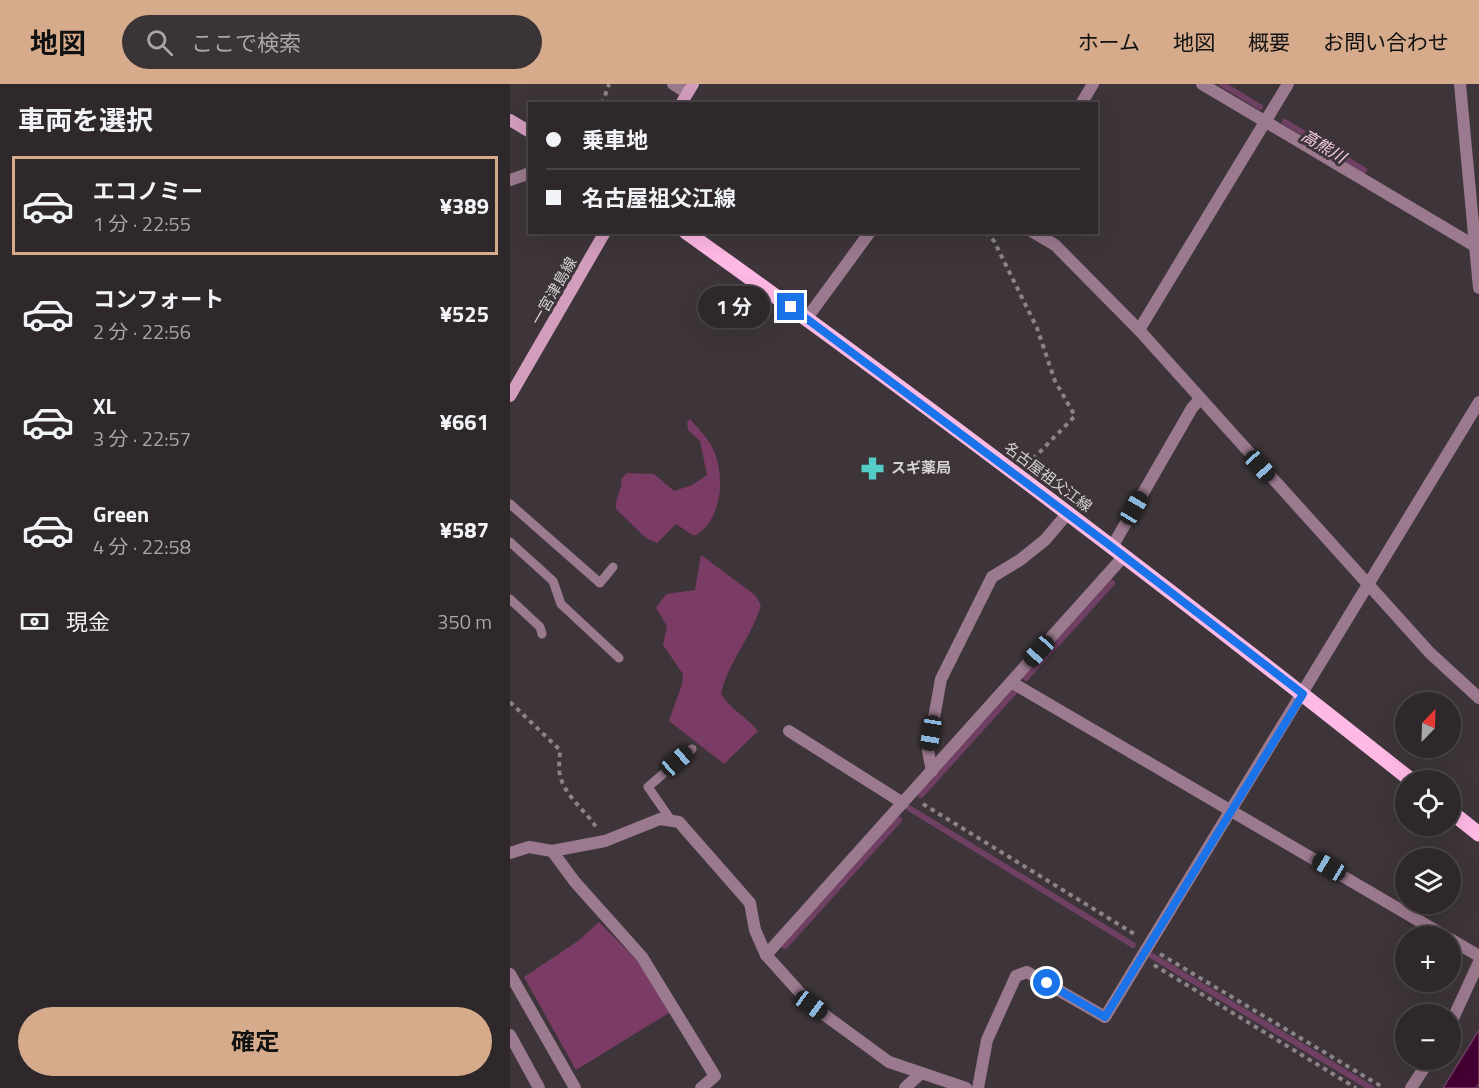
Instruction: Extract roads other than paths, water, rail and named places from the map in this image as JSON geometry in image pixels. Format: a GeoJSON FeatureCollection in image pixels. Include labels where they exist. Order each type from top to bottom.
{"type":"FeatureCollection","features":[{"type":"Feature","properties":{"kind":"main road"},"geometry":{"type":"LineString","coordinates":[[510,120],[528,131]]}},
{"type":"Feature","properties":{"kind":"main road","name":"一宮津島線"},"geometry":{"type":"LineString","coordinates":[[510,396],[604,234]]}},
{"type":"Feature","properties":{"kind":"main road","name":"名古屋祖父江線"},"geometry":{"type":"LineString","coordinates":[[689,234],[807,318],[1118,552],[1398,770]]}},
{"type":"Feature","properties":{"kind":"main road"},"geometry":{"type":"LineString","coordinates":[[1461,820],[1479,834]]}},
{"type":"Feature","properties":{"kind":"street"},"geometry":{"type":"LineString","coordinates":[[673,84],[687,94]]}},
{"type":"Feature","properties":{"kind":"street"},"geometry":{"type":"LineString","coordinates":[[1082,102],[1093,84]]}},
{"type":"Feature","properties":{"kind":"street"},"geometry":{"type":"LineString","coordinates":[[1202,84],[1475,246]]}},
{"type":"Feature","properties":{"kind":"street"},"geometry":{"type":"LineString","coordinates":[[1138,330],[1288,84]]}},
{"type":"Feature","properties":{"kind":"street"},"geometry":{"type":"LineString","coordinates":[[1460,84],[1479,288]]}},
{"type":"Feature","properties":{"kind":"street"},"geometry":{"type":"LineString","coordinates":[[510,180],[528,174]]}},
{"type":"Feature","properties":{"kind":"street"},"geometry":{"type":"LineString","coordinates":[[807,318],[869,234]]}},
{"type":"Feature","properties":{"kind":"street"},"geometry":{"type":"LineString","coordinates":[[1036,234],[1054,245],[1138,330],[1430,653],[1479,698]]}},
{"type":"Feature","properties":{"kind":"street"},"geometry":{"type":"LineString","coordinates":[[766,956],[1011,682],[1118,552],[1192,408],[1200,399]]}},
{"type":"Feature","properties":{"kind":"street"},"geometry":{"type":"LineString","coordinates":[[978,1088],[987,1041],[1016,976],[1027,972],[1105,1017],[1479,402]]}},
{"type":"Feature","properties":{"kind":"street"},"geometry":{"type":"LineString","coordinates":[[932,771],[928,751],[941,679],[992,577],[1020,560],[1045,540],[1067,514]]}},
{"type":"Feature","properties":{"kind":"street"},"geometry":{"type":"LineString","coordinates":[[1011,682],[1428,926]]}},
{"type":"Feature","properties":{"kind":"street"},"geometry":{"type":"LineString","coordinates":[[789,731],[906,799]]}},
{"type":"Feature","properties":{"kind":"street"},"geometry":{"type":"LineString","coordinates":[[510,853],[529,847],[552,851],[604,842],[660,819],[679,822],[750,903],[755,930],[766,956],[811,1005],[889,1062],[966,1088]]}},
{"type":"Feature","properties":{"kind":"street"},"geometry":{"type":"LineString","coordinates":[[552,851],[575,882],[642,957],[672,1004],[715,1076],[701,1088]]}},
{"type":"Feature","properties":{"kind":"street"},"geometry":{"type":"LineString","coordinates":[[1461,945],[1479,956]]}},
{"type":"Feature","properties":{"kind":"street"},"geometry":{"type":"LineString","coordinates":[[1460,1004],[1479,962]]}},
{"type":"Feature","properties":{"kind":"street"},"geometry":{"type":"LineString","coordinates":[[510,974],[575,1088]]}},
{"type":"Feature","properties":{"kind":"street"},"geometry":{"type":"LineString","coordinates":[[510,1035],[539,1088]]}},
{"type":"Feature","properties":{"kind":"street"},"geometry":{"type":"LineString","coordinates":[[1411,1088],[1423,1070]]}},
{"type":"Feature","properties":{"kind":"street"},"geometry":{"type":"LineString","coordinates":[[905,1088],[921,1073]]}},
{"type":"Feature","properties":{"kind":"lane"},"geometry":{"type":"LineString","coordinates":[[510,504],[600,583],[613,567]]}},
{"type":"Feature","properties":{"kind":"lane"},"geometry":{"type":"LineString","coordinates":[[510,542],[553,581],[561,604],[619,658]]}},
{"type":"Feature","properties":{"kind":"lane"},"geometry":{"type":"LineString","coordinates":[[510,599],[540,627],[542,634]]}},
{"type":"Feature","properties":{"kind":"lane"},"geometry":{"type":"LineString","coordinates":[[671,820],[648,787],[692,748]]}},
{"type":"Feature","properties":{"kind":"waterway","name":"高熊川"},"geometry":{"type":"LineString","coordinates":[[1222,84],[1260,107]]}},
{"type":"Feature","properties":{"kind":"waterway","name":"高熊川"},"geometry":{"type":"LineString","coordinates":[[1285,122],[1364,170]]}},
{"type":"Feature","properties":{"kind":"waterway"},"geometry":{"type":"LineString","coordinates":[[1026,678],[1112,583]]}},
{"type":"Feature","properties":{"kind":"waterway"},"geometry":{"type":"LineString","coordinates":[[921,795],[1015,691]]}},
{"type":"Feature","properties":{"kind":"waterway"},"geometry":{"type":"LineString","coordinates":[[909,808],[1133,945]]}},
{"type":"Feature","properties":{"kind":"waterway"},"geometry":{"type":"LineString","coordinates":[[785,946],[899,820]]}},
{"type":"Feature","properties":{"kind":"waterway"},"geometry":{"type":"LineString","coordinates":[[1152,956],[1371,1088]]}},
{"type":"Feature","properties":{"kind":"place","name":"スギ薬局"},"geometry":{"type":"Point","coordinates":[873,468]}}]}
